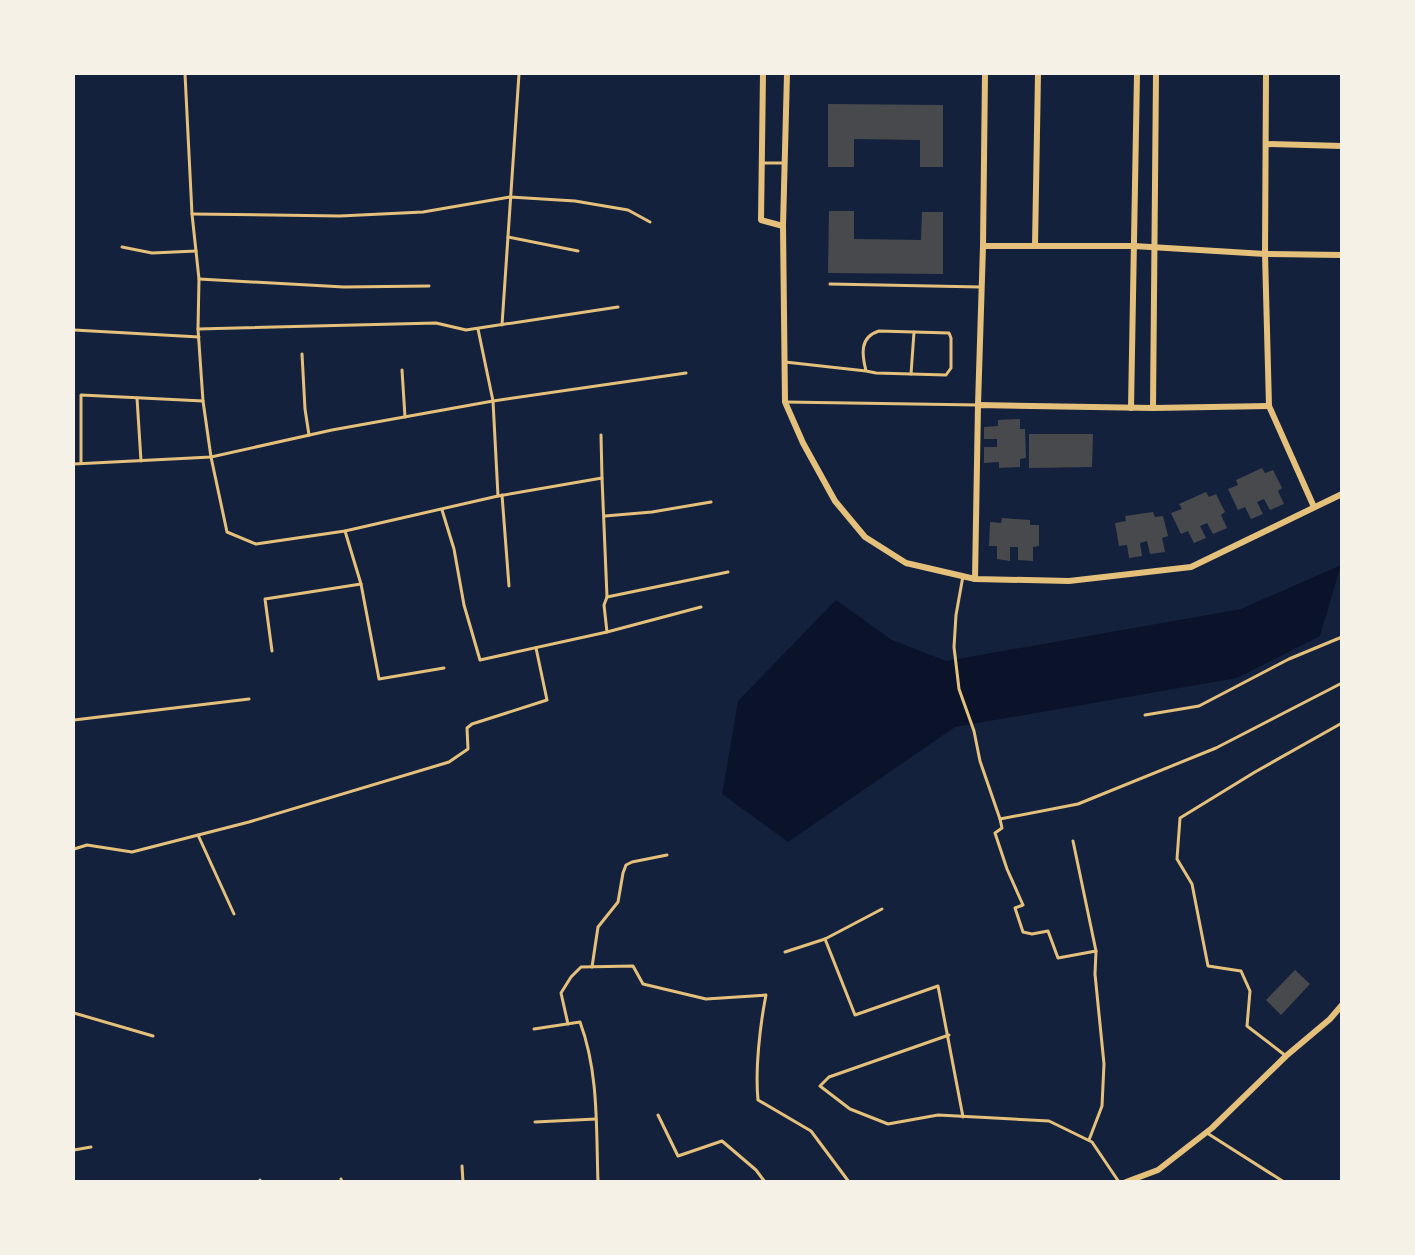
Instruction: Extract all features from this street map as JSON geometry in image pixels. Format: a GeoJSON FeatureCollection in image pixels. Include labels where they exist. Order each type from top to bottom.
{"type":"FeatureCollection","features":[{"type":"Feature","properties":{"kind":"street"},"geometry":{"type":"LineString","coordinates":[[763,74],[761,220],[783,226]]}},
{"type":"Feature","properties":{"kind":"street"},"geometry":{"type":"LineString","coordinates":[[787,74],[783,226],[785,402],[803,442],[835,501],[866,537],[906,563],[975,579],[1069,581],[1191,567],[1341,494]]}},
{"type":"Feature","properties":{"kind":"street"},"geometry":{"type":"LineString","coordinates":[[975,579],[985,74]]}},
{"type":"Feature","properties":{"kind":"street"},"geometry":{"type":"LineString","coordinates":[[1035,246],[1038,74]]}},
{"type":"Feature","properties":{"kind":"street"},"geometry":{"type":"LineString","coordinates":[[1131,408],[1137,74]]}},
{"type":"Feature","properties":{"kind":"street"},"geometry":{"type":"LineString","coordinates":[[1153,408],[1156,74]]}},
{"type":"Feature","properties":{"kind":"street"},"geometry":{"type":"LineString","coordinates":[[1266,74],[1265,254],[1269,406],[1314,507]]}},
{"type":"Feature","properties":{"kind":"street"},"geometry":{"type":"LineString","coordinates":[[1266,144],[1341,146]]}},
{"type":"Feature","properties":{"kind":"street"},"geometry":{"type":"LineString","coordinates":[[983,246],[1134,246],[1265,254],[1341,255]]}},
{"type":"Feature","properties":{"kind":"street"},"geometry":{"type":"LineString","coordinates":[[978,405],[1131,408],[1269,406]]}},
{"type":"Feature","properties":{"kind":"street"},"geometry":{"type":"LineString","coordinates":[[1126,1182],[1158,1170],[1206,1133],[1286,1056],[1330,1019],[1341,1005]]}},
{"type":"Feature","properties":{"kind":"lane"},"geometry":{"type":"LineString","coordinates":[[185,74],[192,214],[199,279],[198,329],[203,401],[210,457],[227,532],[256,544],[345,531],[500,496],[602,477]]}},
{"type":"Feature","properties":{"kind":"lane"},"geometry":{"type":"LineString","coordinates":[[502,325],[519,74]]}},
{"type":"Feature","properties":{"kind":"lane"},"geometry":{"type":"LineString","coordinates":[[761,163],[784,164]]}},
{"type":"Feature","properties":{"kind":"lane"},"geometry":{"type":"LineString","coordinates":[[192,214],[340,216],[423,212],[510,197],[596,204],[628,210],[650,222]]}},
{"type":"Feature","properties":{"kind":"lane"},"geometry":{"type":"LineString","coordinates":[[508,237],[578,251]]}},
{"type":"Feature","properties":{"kind":"lane"},"geometry":{"type":"LineString","coordinates":[[122,247],[152,253],[196,251]]}},
{"type":"Feature","properties":{"kind":"lane"},"geometry":{"type":"LineString","coordinates":[[199,279],[344,287],[429,286]]}},
{"type":"Feature","properties":{"kind":"lane"},"geometry":{"type":"LineString","coordinates":[[830,284],[981,287]]}},
{"type":"Feature","properties":{"kind":"lane"},"geometry":{"type":"LineString","coordinates":[[198,329],[436,323],[466,330],[618,307]]}},
{"type":"Feature","properties":{"kind":"lane"},"geometry":{"type":"LineString","coordinates":[[478,329],[493,401],[509,586]]}},
{"type":"Feature","properties":{"kind":"lane"},"geometry":{"type":"LineString","coordinates":[[74,330],[199,337]]}},
{"type":"Feature","properties":{"kind":"lane"},"geometry":{"type":"LineString","coordinates":[[785,361],[866,371],[946,375],[951,368],[949,333],[879,331],[871,333],[863,345],[866,371]]}},
{"type":"Feature","properties":{"kind":"lane"},"geometry":{"type":"LineString","coordinates":[[911,374],[914,332]]}},
{"type":"Feature","properties":{"kind":"lane"},"geometry":{"type":"LineString","coordinates":[[302,354],[309,435]]}},
{"type":"Feature","properties":{"kind":"lane"},"geometry":{"type":"LineString","coordinates":[[402,370],[405,417]]}},
{"type":"Feature","properties":{"kind":"lane"},"geometry":{"type":"LineString","coordinates":[[74,464],[210,457],[309,435],[493,401],[686,373]]}},
{"type":"Feature","properties":{"kind":"lane"},"geometry":{"type":"LineString","coordinates":[[81,463],[81,395],[203,401]]}},
{"type":"Feature","properties":{"kind":"lane"},"geometry":{"type":"LineString","coordinates":[[136,398],[141,461]]}},
{"type":"Feature","properties":{"kind":"lane"},"geometry":{"type":"LineString","coordinates":[[785,402],[978,405]]}},
{"type":"Feature","properties":{"kind":"lane"},"geometry":{"type":"LineString","coordinates":[[601,435],[607,597],[604,605],[607,632]]}},
{"type":"Feature","properties":{"kind":"lane"},"geometry":{"type":"LineString","coordinates":[[605,516],[652,512],[711,502]]}},
{"type":"Feature","properties":{"kind":"lane"},"geometry":{"type":"LineString","coordinates":[[442,510],[454,549],[464,605],[480,660],[607,632],[701,607]]}},
{"type":"Feature","properties":{"kind":"lane"},"geometry":{"type":"LineString","coordinates":[[345,531],[361,584],[379,679],[444,668]]}},
{"type":"Feature","properties":{"kind":"lane"},"geometry":{"type":"LineString","coordinates":[[607,597],[728,572]]}},
{"type":"Feature","properties":{"kind":"lane"},"geometry":{"type":"LineString","coordinates":[[963,576],[956,615],[954,647],[959,689],[1000,819],[1002,828],[995,832],[1007,869],[1023,904],[1015,908],[1023,932],[1032,934],[1048,931],[1058,958],[1096,951]]}},
{"type":"Feature","properties":{"kind":"lane"},"geometry":{"type":"LineString","coordinates":[[272,651],[265,599],[361,584]]}},
{"type":"Feature","properties":{"kind":"lane"},"geometry":{"type":"LineString","coordinates":[[1145,715],[1199,706],[1289,659],[1341,638]]}},
{"type":"Feature","properties":{"kind":"lane"},"geometry":{"type":"LineString","coordinates":[[74,849],[87,845],[132,852],[449,762],[468,749],[467,729],[472,724],[547,700],[536,648]]}},
{"type":"Feature","properties":{"kind":"lane"},"geometry":{"type":"LineString","coordinates":[[1000,819],[1078,804],[1216,748],[1341,683]]}},
{"type":"Feature","properties":{"kind":"lane"},"geometry":{"type":"LineString","coordinates":[[74,720],[249,699]]}},
{"type":"Feature","properties":{"kind":"lane"},"geometry":{"type":"LineString","coordinates":[[1286,1056],[1247,1026],[1250,991],[1241,971],[1208,966],[1192,884],[1177,860],[1180,818],[1341,723]]}},
{"type":"Feature","properties":{"kind":"lane"},"geometry":{"type":"LineString","coordinates":[[198,835],[234,914]]}},
{"type":"Feature","properties":{"kind":"lane"},"geometry":{"type":"LineString","coordinates":[[1073,841],[1096,951],[1095,974],[1104,1064],[1102,1106],[1089,1140]]}},
{"type":"Feature","properties":{"kind":"lane"},"geometry":{"type":"LineString","coordinates":[[592,967],[598,927],[618,902],[626,865],[667,855]]}},
{"type":"Feature","properties":{"kind":"lane"},"geometry":{"type":"LineString","coordinates":[[785,952],[825,939],[882,909]]}},
{"type":"Feature","properties":{"kind":"lane"},"geometry":{"type":"LineString","coordinates":[[825,939],[855,1015],[938,986],[963,1117]]}},
{"type":"Feature","properties":{"kind":"lane"},"geometry":{"type":"LineString","coordinates":[[568,1024],[561,993],[571,976],[581,967],[633,966],[643,984],[706,999],[766,995],[756,1085],[758,1100],[811,1131],[849,1182]]}},
{"type":"Feature","properties":{"kind":"lane"},"geometry":{"type":"LineString","coordinates":[[74,1013],[153,1036]]}},
{"type":"Feature","properties":{"kind":"lane"},"geometry":{"type":"LineString","coordinates":[[534,1029],[580,1022],[592,1071],[596,1119],[597,1182]]}},
{"type":"Feature","properties":{"kind":"lane"},"geometry":{"type":"LineString","coordinates":[[949,1035],[829,1077],[820,1086],[850,1109],[888,1124],[938,1115],[1049,1121],[1089,1140],[1119,1182]]}},
{"type":"Feature","properties":{"kind":"lane"},"geometry":{"type":"LineString","coordinates":[[658,1115],[678,1156],[722,1141],[756,1170],[765,1182]]}},
{"type":"Feature","properties":{"kind":"lane"},"geometry":{"type":"LineString","coordinates":[[535,1122],[596,1119]]}},
{"type":"Feature","properties":{"kind":"lane"},"geometry":{"type":"LineString","coordinates":[[1206,1133],[1284,1182]]}},
{"type":"Feature","properties":{"kind":"lane"},"geometry":{"type":"LineString","coordinates":[[74,1150],[91,1148]]}},
{"type":"Feature","properties":{"kind":"lane"},"geometry":{"type":"LineString","coordinates":[[462,1166],[463,1182]]}},
{"type":"Feature","properties":{"kind":"water"},"geometry":{"type":"Polygon","coordinates":[[[1341,565],[1320,636],[1237,678],[955,727],[788,842],[722,794],[738,701],[836,600],[892,640],[946,661],[1241,609],[1341,565]]]}},
{"type":"Feature","properties":{"kind":"building"},"geometry":{"type":"Polygon","coordinates":[[[828,104],[943,105],[943,167],[920,167],[920,140],[854,139],[854,167],[828,167],[828,104]]]}},
{"type":"Feature","properties":{"kind":"building"},"geometry":{"type":"Polygon","coordinates":[[[829,211],[854,211],[854,239],[921,240],[922,212],[943,212],[943,274],[828,273],[829,211]]]}},
{"type":"Feature","properties":{"kind":"building"},"geometry":{"type":"Polygon","coordinates":[[[1020,419],[1020,429],[1025,429],[1026,458],[1020,459],[1020,467],[999,468],[999,462],[984,463],[984,447],[997,447],[997,439],[984,439],[984,427],[998,426],[998,420],[1020,419]]]}},
{"type":"Feature","properties":{"kind":"building"},"geometry":{"type":"Polygon","coordinates":[[[1029,434],[1093,434],[1092,467],[1029,468],[1029,434]]]}},
{"type":"Feature","properties":{"kind":"building"},"geometry":{"type":"Polygon","coordinates":[[[1262,468],[1265,473],[1273,470],[1282,488],[1278,491],[1284,504],[1270,510],[1264,499],[1257,502],[1263,514],[1251,519],[1245,507],[1238,510],[1228,489],[1238,485],[1236,480],[1262,468]]]}},
{"type":"Feature","properties":{"kind":"building"},"geometry":{"type":"Polygon","coordinates":[[[1206,492],[1209,497],[1216,494],[1225,512],[1221,515],[1227,528],[1213,534],[1207,523],[1200,526],[1206,538],[1194,543],[1188,531],[1181,534],[1171,513],[1182,509],[1179,504],[1206,492]]]}},
{"type":"Feature","properties":{"kind":"building"},"geometry":{"type":"Polygon","coordinates":[[[1153,512],[1155,517],[1163,516],[1168,536],[1162,538],[1165,552],[1150,554],[1147,541],[1140,543],[1142,556],[1129,558],[1127,545],[1119,546],[1115,523],[1126,521],[1125,516],[1153,512]]]}},
{"type":"Feature","properties":{"kind":"building"},"geometry":{"type":"Polygon","coordinates":[[[1002,518],[1030,520],[1030,525],[1039,525],[1039,546],[1033,547],[1033,561],[1018,560],[1018,547],[1010,547],[1010,561],[997,559],[997,546],[989,546],[990,522],[1001,523],[1002,518]]]}},
{"type":"Feature","properties":{"kind":"building"},"geometry":{"type":"Polygon","coordinates":[[[1295,970],[1310,984],[1281,1015],[1266,1000],[1295,970]]]}}]}
